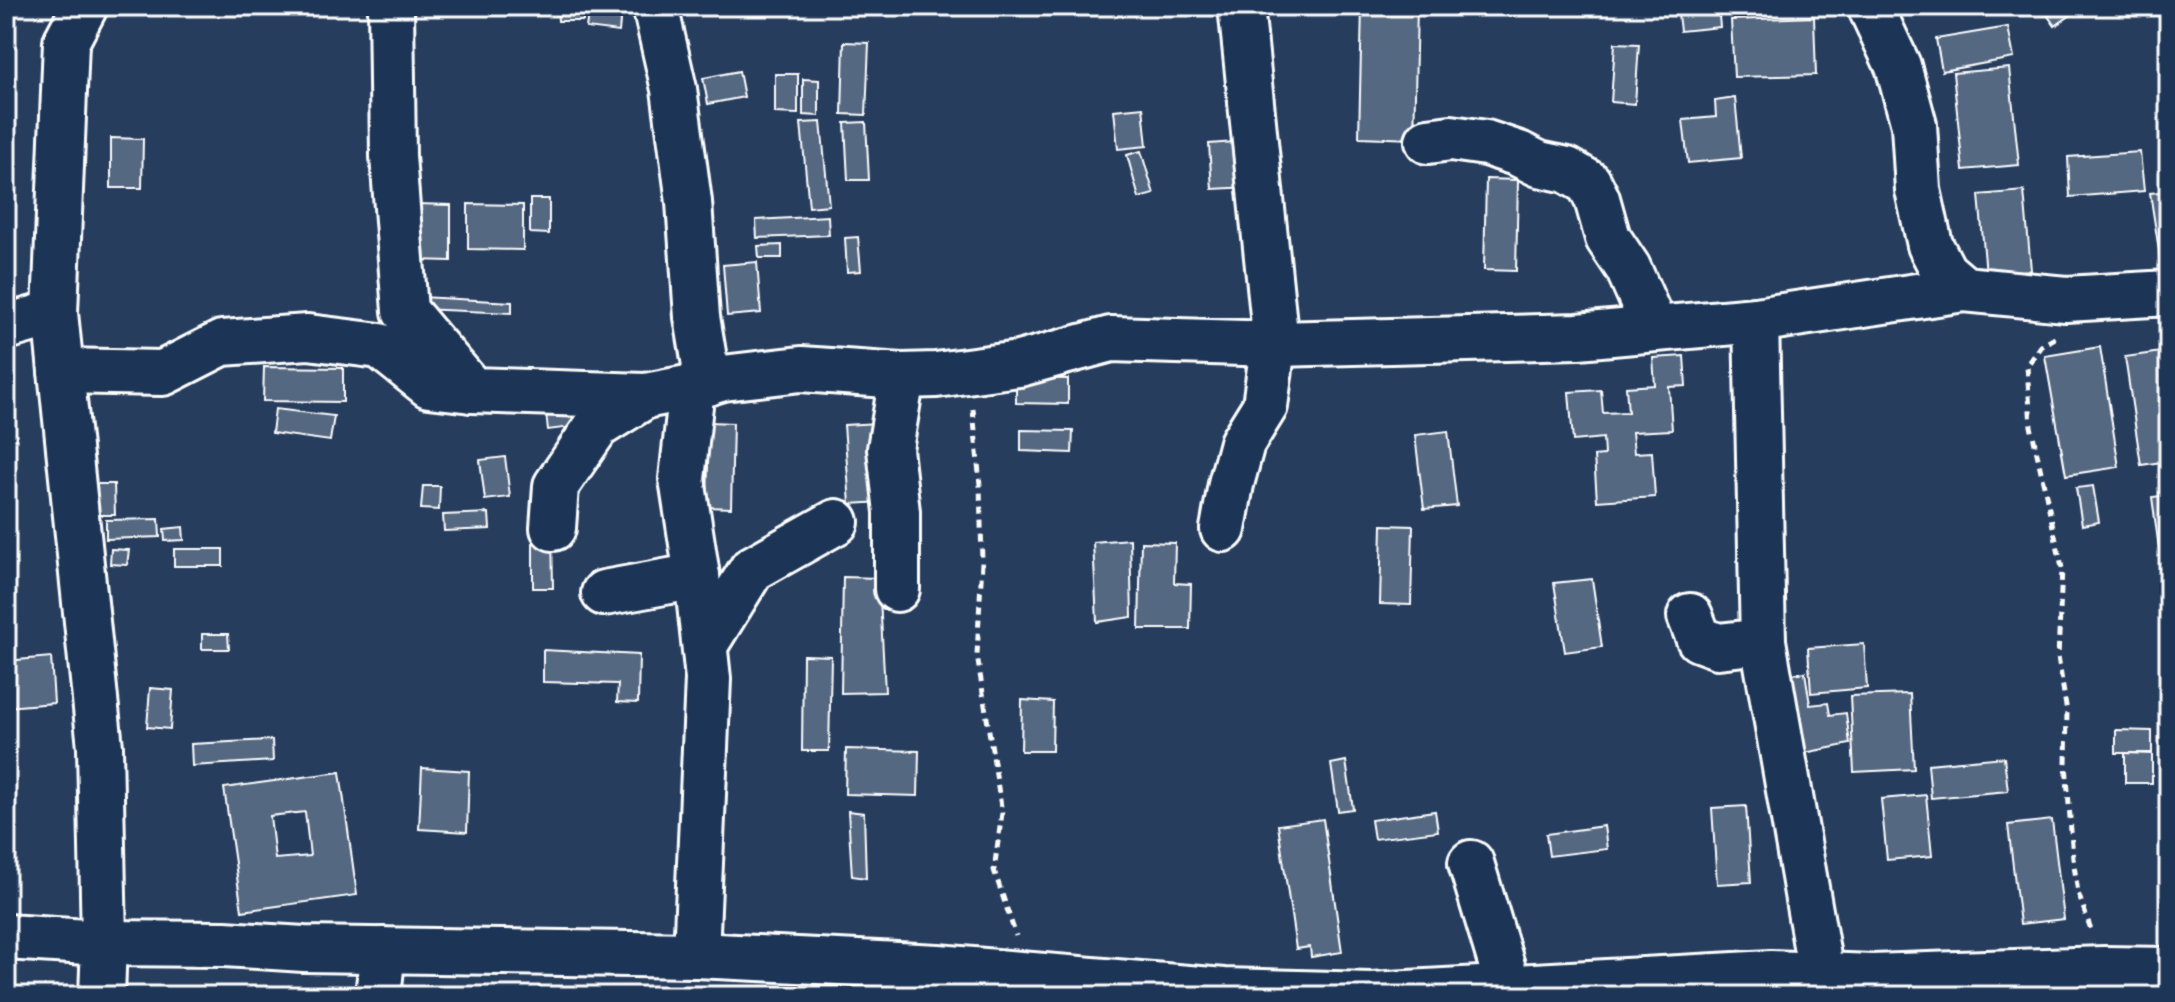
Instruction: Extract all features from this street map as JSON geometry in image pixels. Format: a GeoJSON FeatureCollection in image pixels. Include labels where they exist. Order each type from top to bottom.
{"type":"FeatureCollection","features":[{"type":"Feature","properties":{"kind":"street"},"geometry":{"type":"LineString","coordinates":[[85,6],[66,42],[55,313],[100,747],[104,943],[102,996]]}},
{"type":"Feature","properties":{"kind":"street"},"geometry":{"type":"LineString","coordinates":[[391,6],[393,156],[405,311],[472,390]]}},
{"type":"Feature","properties":{"kind":"street"},"geometry":{"type":"LineString","coordinates":[[655,6],[676,103],[689,202],[700,385],[682,479],[708,679],[696,955]]}},
{"type":"Feature","properties":{"kind":"street"},"geometry":{"type":"LineString","coordinates":[[1223,529],[1242,443],[1265,406],[1276,344],[1241,6]]}},
{"type":"Feature","properties":{"kind":"street"},"geometry":{"type":"LineString","coordinates":[[1870,6],[1898,66],[1914,125],[1918,190],[1930,245],[1944,272],[1964,289]]}},
{"type":"Feature","properties":{"kind":"street"},"geometry":{"type":"LineString","coordinates":[[1428,141],[1451,138],[1486,143],[1539,164],[1567,170],[1589,183],[1608,238],[1628,268],[1655,329]]}},
{"type":"Feature","properties":{"kind":"street"},"geometry":{"type":"LineString","coordinates":[[61,371],[163,373],[222,343],[308,337],[380,346],[429,385],[472,390],[645,396],[723,378],[801,369],[902,376],[1019,364],[1111,339],[1276,344],[1578,336],[1756,320],[1964,289],[2066,299],[2169,293]]}},
{"type":"Feature","properties":{"kind":"street"},"geometry":{"type":"LineString","coordinates":[[6,327],[55,313]]}},
{"type":"Feature","properties":{"kind":"street"},"geometry":{"type":"LineString","coordinates":[[1756,320],[1763,641],[1821,974]]}},
{"type":"Feature","properties":{"kind":"street"},"geometry":{"type":"LineString","coordinates":[[897,589],[897,512],[890,449],[902,376]]}},
{"type":"Feature","properties":{"kind":"street"},"geometry":{"type":"LineString","coordinates":[[553,528],[556,486],[597,426],[645,396]]}},
{"type":"Feature","properties":{"kind":"street"},"geometry":{"type":"LineString","coordinates":[[705,645],[752,569],[836,522]]}},
{"type":"Feature","properties":{"kind":"street"},"geometry":{"type":"LineString","coordinates":[[604,593],[697,576]]}},
{"type":"Feature","properties":{"kind":"street"},"geometry":{"type":"LineString","coordinates":[[1690,616],[1699,639],[1718,646],[1763,641]]}},
{"type":"Feature","properties":{"kind":"street"},"geometry":{"type":"LineString","coordinates":[[1471,863],[1508,986]]}},
{"type":"Feature","properties":{"kind":"street"},"geometry":{"type":"LineString","coordinates":[[6,937],[104,943],[696,955],[938,967],[1224,991],[1371,995],[1771,973],[1872,977],[2104,969],[2169,970]]}},
{"type":"Feature","properties":{"kind":"street"},"geometry":{"type":"LineString","coordinates":[[378,996],[383,950]]}},
{"type":"Feature","properties":{"kind":"path"},"geometry":{"type":"LineString","coordinates":[[2065,332],[2041,346],[2027,366],[2031,426],[2062,568],[2058,657],[2067,712],[2066,764],[2073,858],[2078,893],[2104,969]]}},
{"type":"Feature","properties":{"kind":"path"},"geometry":{"type":"LineString","coordinates":[[969,370],[980,485],[982,562],[977,655],[1002,813],[994,870],[1028,975]]}},
{"type":"Feature","properties":{"kind":"building"},"geometry":{"type":"Polygon","coordinates":[[[557,6],[582,6],[583,21],[558,21],[557,6]]]}},
{"type":"Feature","properties":{"kind":"building"},"geometry":{"type":"Polygon","coordinates":[[[589,6],[621,10],[619,32],[586,28],[589,6]]]}},
{"type":"Feature","properties":{"kind":"building"},"geometry":{"type":"Polygon","coordinates":[[[1362,6],[1417,6],[1414,139],[1359,137],[1362,6]]]}},
{"type":"Feature","properties":{"kind":"building"},"geometry":{"type":"Polygon","coordinates":[[[1677,6],[1718,6],[1720,27],[1680,31],[1677,6]]]}},
{"type":"Feature","properties":{"kind":"building"},"geometry":{"type":"Polygon","coordinates":[[[2041,6],[2084,6],[2055,26],[2041,6]]]}},
{"type":"Feature","properties":{"kind":"building"},"geometry":{"type":"Polygon","coordinates":[[[1814,17],[1816,75],[1734,77],[1731,20],[1814,17]]]}},
{"type":"Feature","properties":{"kind":"building"},"geometry":{"type":"Polygon","coordinates":[[[2008,27],[2014,58],[1942,71],[1936,39],[2008,27]]]}},
{"type":"Feature","properties":{"kind":"building"},"geometry":{"type":"Polygon","coordinates":[[[844,42],[869,43],[866,115],[842,114],[844,42]]]}},
{"type":"Feature","properties":{"kind":"building"},"geometry":{"type":"Polygon","coordinates":[[[1615,43],[1639,44],[1635,104],[1611,102],[1615,43]]]}},
{"type":"Feature","properties":{"kind":"building"},"geometry":{"type":"Polygon","coordinates":[[[2009,68],[2019,165],[1963,170],[1953,73],[2009,68]]]}},
{"type":"Feature","properties":{"kind":"building"},"geometry":{"type":"Polygon","coordinates":[[[739,71],[744,97],[708,104],[703,78],[739,71]]]}},
{"type":"Feature","properties":{"kind":"building"},"geometry":{"type":"Polygon","coordinates":[[[775,74],[798,74],[798,114],[775,113],[775,74]]]}},
{"type":"Feature","properties":{"kind":"building"},"geometry":{"type":"Polygon","coordinates":[[[803,79],[819,80],[819,116],[803,115],[803,79]]]}},
{"type":"Feature","properties":{"kind":"building"},"geometry":{"type":"Polygon","coordinates":[[[1735,98],[1741,158],[1688,163],[1683,120],[1716,117],[1715,101],[1735,98]]]}},
{"type":"Feature","properties":{"kind":"building"},"geometry":{"type":"Polygon","coordinates":[[[1143,107],[1147,146],[1118,149],[1114,110],[1143,107]]]}},
{"type":"Feature","properties":{"kind":"building"},"geometry":{"type":"Polygon","coordinates":[[[821,122],[829,205],[809,207],[801,123],[821,122]]]}},
{"type":"Feature","properties":{"kind":"building"},"geometry":{"type":"Polygon","coordinates":[[[866,122],[869,180],[848,180],[845,123],[866,122]]]}},
{"type":"Feature","properties":{"kind":"building"},"geometry":{"type":"Polygon","coordinates":[[[111,138],[143,139],[142,188],[111,188],[111,138]]]}},
{"type":"Feature","properties":{"kind":"building"},"geometry":{"type":"Polygon","coordinates":[[[1248,141],[1251,187],[1212,189],[1209,144],[1248,141]]]}},
{"type":"Feature","properties":{"kind":"building"},"geometry":{"type":"Polygon","coordinates":[[[1141,151],[1154,194],[1139,198],[1127,155],[1141,151]]]}},
{"type":"Feature","properties":{"kind":"building"},"geometry":{"type":"Polygon","coordinates":[[[2140,152],[2144,191],[2070,197],[2068,157],[2140,152]]]}},
{"type":"Feature","properties":{"kind":"building"},"geometry":{"type":"Polygon","coordinates":[[[1486,179],[1518,180],[1516,271],[1484,270],[1486,179]]]}},
{"type":"Feature","properties":{"kind":"building"},"geometry":{"type":"Polygon","coordinates":[[[2024,191],[2031,270],[1986,274],[1979,195],[2024,191]]]}},
{"type":"Feature","properties":{"kind":"building"},"geometry":{"type":"Polygon","coordinates":[[[2169,191],[2169,261],[2161,263],[2150,193],[2169,191]]]}},
{"type":"Feature","properties":{"kind":"building"},"geometry":{"type":"Polygon","coordinates":[[[530,199],[549,199],[549,234],[530,233],[530,199]]]}},
{"type":"Feature","properties":{"kind":"building"},"geometry":{"type":"Polygon","coordinates":[[[416,204],[451,205],[451,261],[415,260],[416,204]]]}},
{"type":"Feature","properties":{"kind":"building"},"geometry":{"type":"Polygon","coordinates":[[[468,204],[523,205],[523,250],[468,249],[468,204]]]}},
{"type":"Feature","properties":{"kind":"building"},"geometry":{"type":"Polygon","coordinates":[[[828,216],[829,235],[757,238],[756,220],[828,216]]]}},
{"type":"Feature","properties":{"kind":"building"},"geometry":{"type":"Polygon","coordinates":[[[858,237],[861,271],[847,272],[845,238],[858,237]]]}},
{"type":"Feature","properties":{"kind":"building"},"geometry":{"type":"Polygon","coordinates":[[[782,245],[782,258],[759,258],[758,246],[782,245]]]}},
{"type":"Feature","properties":{"kind":"building"},"geometry":{"type":"Polygon","coordinates":[[[757,262],[761,313],[727,316],[723,265],[757,262]]]}},
{"type":"Feature","properties":{"kind":"building"},"geometry":{"type":"Polygon","coordinates":[[[421,297],[512,302],[512,313],[420,309],[421,297]]]}},
{"type":"Feature","properties":{"kind":"building"},"geometry":{"type":"Polygon","coordinates":[[[2100,347],[2119,467],[2066,475],[2045,356],[2100,347]]]}},
{"type":"Feature","properties":{"kind":"building"},"geometry":{"type":"Polygon","coordinates":[[[2169,351],[2169,461],[2141,465],[2125,357],[2169,351]]]}},
{"type":"Feature","properties":{"kind":"building"},"geometry":{"type":"Polygon","coordinates":[[[1684,356],[1686,386],[1669,387],[1672,430],[1632,432],[1634,453],[1652,452],[1655,497],[1597,501],[1594,456],[1604,455],[1603,438],[1573,441],[1569,392],[1601,390],[1603,413],[1628,412],[1626,387],[1655,385],[1653,358],[1684,356]]]}},
{"type":"Feature","properties":{"kind":"building"},"geometry":{"type":"Polygon","coordinates":[[[264,367],[343,368],[343,402],[263,401],[264,367]]]}},
{"type":"Feature","properties":{"kind":"building"},"geometry":{"type":"Polygon","coordinates":[[[1016,378],[1068,379],[1068,404],[1016,403],[1016,378]]]}},
{"type":"Feature","properties":{"kind":"building"},"geometry":{"type":"Polygon","coordinates":[[[576,400],[580,426],[548,430],[545,404],[576,400]]]}},
{"type":"Feature","properties":{"kind":"building"},"geometry":{"type":"Polygon","coordinates":[[[275,409],[334,416],[330,441],[272,433],[275,409]]]}},
{"type":"Feature","properties":{"kind":"building"},"geometry":{"type":"Polygon","coordinates":[[[709,422],[733,423],[731,508],[707,507],[709,422]]]}},
{"type":"Feature","properties":{"kind":"building"},"geometry":{"type":"Polygon","coordinates":[[[877,423],[883,502],[850,504],[844,425],[877,423]]]}},
{"type":"Feature","properties":{"kind":"building"},"geometry":{"type":"Polygon","coordinates":[[[1021,430],[1073,431],[1072,453],[1021,451],[1021,430]]]}},
{"type":"Feature","properties":{"kind":"building"},"geometry":{"type":"Polygon","coordinates":[[[1448,431],[1457,506],[1424,509],[1415,435],[1448,431]]]}},
{"type":"Feature","properties":{"kind":"building"},"geometry":{"type":"Polygon","coordinates":[[[505,457],[510,497],[485,500],[480,460],[505,457]]]}},
{"type":"Feature","properties":{"kind":"building"},"geometry":{"type":"Polygon","coordinates":[[[92,484],[114,484],[115,515],[93,515],[92,484]]]}},
{"type":"Feature","properties":{"kind":"building"},"geometry":{"type":"Polygon","coordinates":[[[423,486],[440,486],[439,510],[421,509],[423,486]]]}},
{"type":"Feature","properties":{"kind":"building"},"geometry":{"type":"Polygon","coordinates":[[[2093,486],[2099,522],[2082,525],[2076,488],[2093,486]]]}},
{"type":"Feature","properties":{"kind":"building"},"geometry":{"type":"Polygon","coordinates":[[[2169,495],[2169,577],[2163,578],[2152,497],[2169,495]]]}},
{"type":"Feature","properties":{"kind":"building"},"geometry":{"type":"Polygon","coordinates":[[[489,513],[490,529],[444,531],[443,515],[489,513]]]}},
{"type":"Feature","properties":{"kind":"building"},"geometry":{"type":"Polygon","coordinates":[[[159,519],[160,537],[106,539],[106,520],[159,519]]]}},
{"type":"Feature","properties":{"kind":"building"},"geometry":{"type":"Polygon","coordinates":[[[1382,525],[1413,526],[1411,605],[1380,604],[1382,525]]]}},
{"type":"Feature","properties":{"kind":"building"},"geometry":{"type":"Polygon","coordinates":[[[183,527],[184,540],[165,541],[164,529],[183,527]]]}},
{"type":"Feature","properties":{"kind":"building"},"geometry":{"type":"Polygon","coordinates":[[[533,529],[552,529],[553,588],[533,588],[533,529]]]}},
{"type":"Feature","properties":{"kind":"building"},"geometry":{"type":"Polygon","coordinates":[[[1130,539],[1132,617],[1097,622],[1093,542],[1130,539]]]}},
{"type":"Feature","properties":{"kind":"building"},"geometry":{"type":"Polygon","coordinates":[[[1141,542],[1175,543],[1174,583],[1191,584],[1190,629],[1139,629],[1141,542]]]}},
{"type":"Feature","properties":{"kind":"building"},"geometry":{"type":"Polygon","coordinates":[[[111,549],[129,550],[127,565],[110,564],[111,549]]]}},
{"type":"Feature","properties":{"kind":"building"},"geometry":{"type":"Polygon","coordinates":[[[174,549],[223,549],[223,566],[174,566],[174,549]]]}},
{"type":"Feature","properties":{"kind":"building"},"geometry":{"type":"Polygon","coordinates":[[[843,577],[879,578],[885,692],[841,693],[843,577]]]}},
{"type":"Feature","properties":{"kind":"building"},"geometry":{"type":"Polygon","coordinates":[[[1592,579],[1602,647],[1565,652],[1554,583],[1592,579]]]}},
{"type":"Feature","properties":{"kind":"building"},"geometry":{"type":"Polygon","coordinates":[[[202,634],[228,634],[229,649],[202,649],[202,634]]]}},
{"type":"Feature","properties":{"kind":"building"},"geometry":{"type":"Polygon","coordinates":[[[1864,644],[1867,688],[1811,693],[1808,648],[1864,644]]]}},
{"type":"Feature","properties":{"kind":"building"},"geometry":{"type":"Polygon","coordinates":[[[543,650],[639,655],[638,703],[617,702],[618,684],[543,682],[543,650]]]}},
{"type":"Feature","properties":{"kind":"building"},"geometry":{"type":"Polygon","coordinates":[[[803,655],[831,656],[829,751],[802,751],[803,655]]]}},
{"type":"Feature","properties":{"kind":"building"},"geometry":{"type":"Polygon","coordinates":[[[51,657],[54,703],[6,707],[6,661],[51,657]]]}},
{"type":"Feature","properties":{"kind":"building"},"geometry":{"type":"Polygon","coordinates":[[[1805,672],[1810,705],[1828,703],[1830,715],[1846,713],[1850,744],[1804,753],[1788,675],[1805,672]]]}},
{"type":"Feature","properties":{"kind":"building"},"geometry":{"type":"Polygon","coordinates":[[[150,688],[173,690],[170,729],[147,727],[150,688]]]}},
{"type":"Feature","properties":{"kind":"building"},"geometry":{"type":"Polygon","coordinates":[[[1910,694],[1914,769],[1854,772],[1850,696],[1910,694]]]}},
{"type":"Feature","properties":{"kind":"building"},"geometry":{"type":"Polygon","coordinates":[[[1022,700],[1053,702],[1052,751],[1021,751],[1022,700]]]}},
{"type":"Feature","properties":{"kind":"building"},"geometry":{"type":"Polygon","coordinates":[[[2116,730],[2152,731],[2152,753],[2116,753],[2116,730]]]}},
{"type":"Feature","properties":{"kind":"building"},"geometry":{"type":"Polygon","coordinates":[[[272,740],[273,761],[192,766],[191,744],[272,740]]]}},
{"type":"Feature","properties":{"kind":"building"},"geometry":{"type":"Polygon","coordinates":[[[846,749],[919,751],[918,796],[845,794],[846,749]]]}},
{"type":"Feature","properties":{"kind":"building"},"geometry":{"type":"Polygon","coordinates":[[[2125,753],[2152,754],[2152,783],[2125,783],[2125,753]]]}},
{"type":"Feature","properties":{"kind":"building"},"geometry":{"type":"Polygon","coordinates":[[[2004,757],[2008,791],[1931,798],[1928,764],[2004,757]]]}},
{"type":"Feature","properties":{"kind":"building"},"geometry":{"type":"Polygon","coordinates":[[[1346,761],[1353,809],[1338,811],[1331,764],[1346,761]]]}},
{"type":"Feature","properties":{"kind":"building"},"geometry":{"type":"Polygon","coordinates":[[[422,768],[469,771],[467,832],[419,829],[422,768]]]}},
{"type":"Feature","properties":{"kind":"building"},"geometry":{"type":"Polygon","coordinates":[[[340,772],[357,895],[242,911],[224,788],[340,772]],[[305,812],[270,816],[275,859],[310,856],[305,812]]]}},
{"type":"Feature","properties":{"kind":"building"},"geometry":{"type":"Polygon","coordinates":[[[1926,795],[1932,856],[1887,860],[1881,799],[1926,795]]]}},
{"type":"Feature","properties":{"kind":"building"},"geometry":{"type":"Polygon","coordinates":[[[1746,806],[1751,882],[1717,884],[1712,808],[1746,806]]]}},
{"type":"Feature","properties":{"kind":"building"},"geometry":{"type":"Polygon","coordinates":[[[848,811],[864,813],[866,878],[852,876],[848,811]]]}},
{"type":"Feature","properties":{"kind":"building"},"geometry":{"type":"Polygon","coordinates":[[[1435,811],[1438,831],[1374,839],[1371,820],[1435,811]]]}},
{"type":"Feature","properties":{"kind":"building"},"geometry":{"type":"Polygon","coordinates":[[[1323,819],[1342,952],[1311,957],[1310,947],[1296,949],[1278,825],[1323,819]]]}},
{"type":"Feature","properties":{"kind":"building"},"geometry":{"type":"Polygon","coordinates":[[[2052,820],[2064,919],[2020,924],[2008,825],[2052,820]]]}},
{"type":"Feature","properties":{"kind":"building"},"geometry":{"type":"Polygon","coordinates":[[[1604,826],[1607,849],[1549,856],[1546,834],[1604,826]]]}}]}
